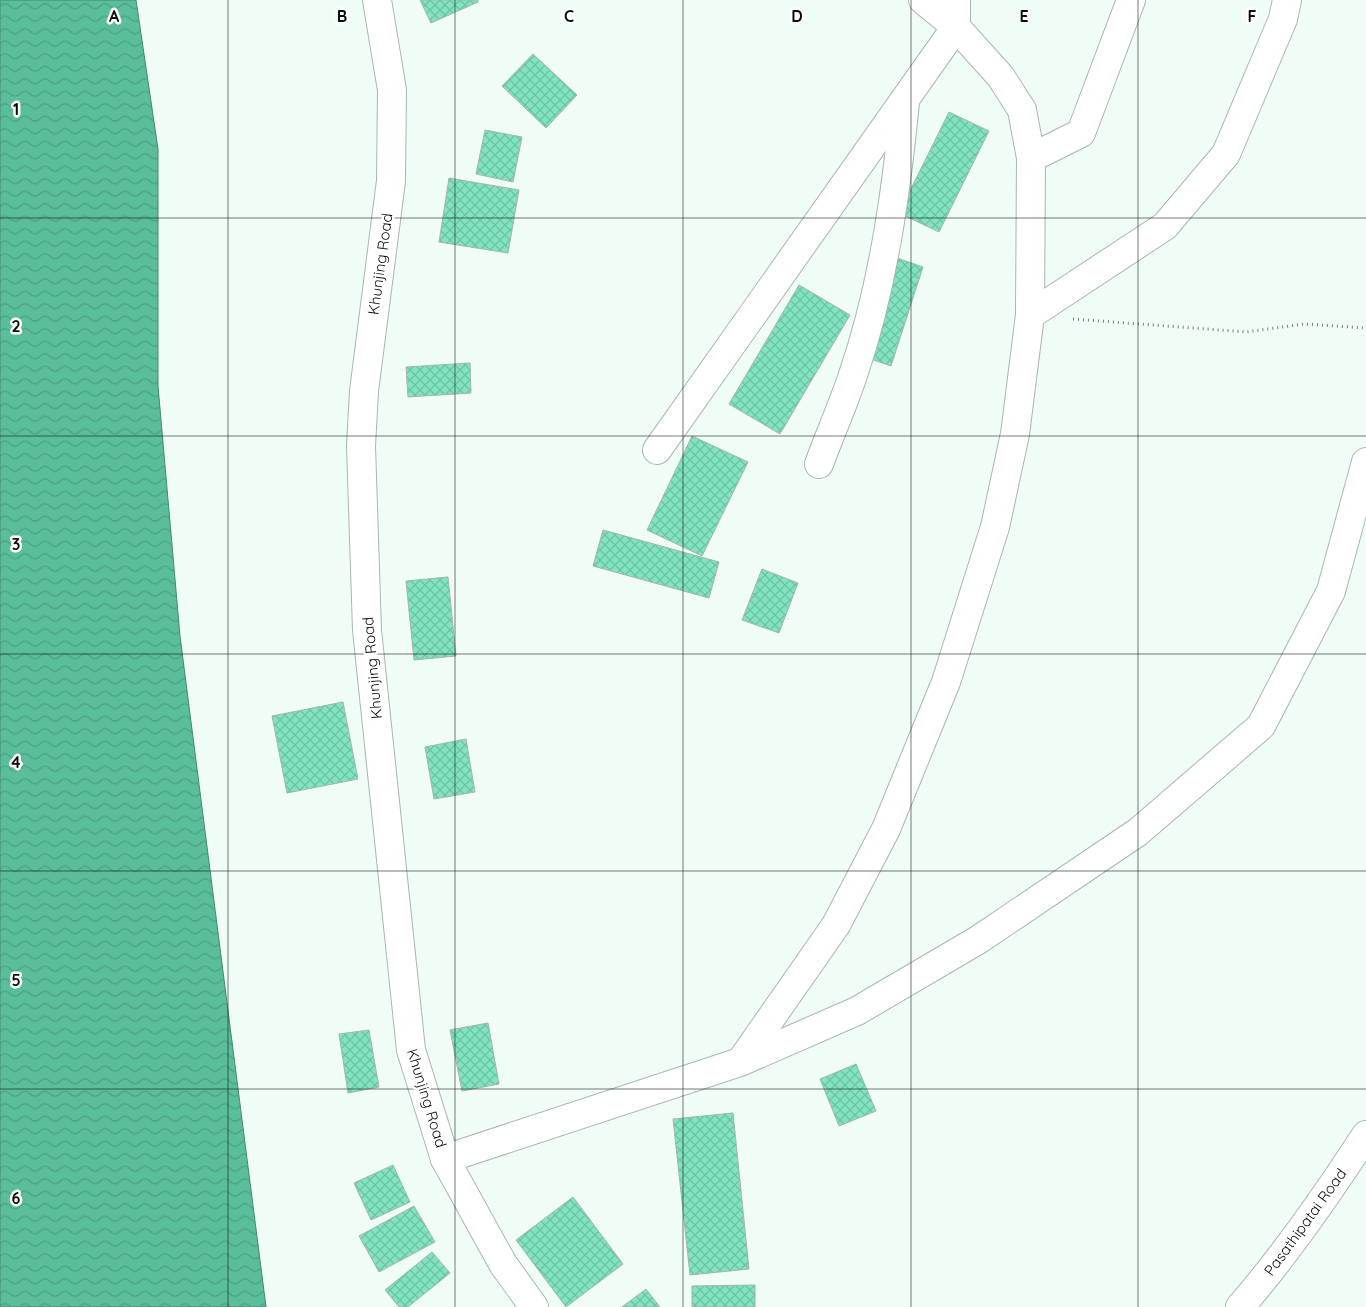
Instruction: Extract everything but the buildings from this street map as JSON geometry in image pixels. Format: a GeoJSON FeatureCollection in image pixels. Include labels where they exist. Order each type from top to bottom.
{"type":"FeatureCollection","features":[{"type":"Feature","properties":{"kind":"street","name":"Khunjing Road"},"geometry":{"type":"LineString","coordinates":[[377,0],[392,90],[391,182],[364,391],[361,446],[367,630],[411,1050],[445,1159],[503,1264],[534,1307]]}},
{"type":"Feature","properties":{"kind":"street"},"geometry":{"type":"LineString","coordinates":[[740,1062],[836,925],[886,829],[946,682],[995,527],[1015,434],[1030,315],[1032,158],[1022,110],[1001,77],[956,27],[923,0]]}},
{"type":"Feature","properties":{"kind":"street"},"geometry":{"type":"LineString","coordinates":[[657,450],[956,27],[956,0]]}},
{"type":"Feature","properties":{"kind":"street"},"geometry":{"type":"LineString","coordinates":[[1032,158],[1081,133],[1131,0]]}},
{"type":"Feature","properties":{"kind":"street"},"geometry":{"type":"LineString","coordinates":[[1030,315],[1165,226],[1226,154],[1283,19],[1287,0]]}},
{"type":"Feature","properties":{"kind":"street"},"geometry":{"type":"LineString","coordinates":[[819,464],[853,374],[878,286],[897,184],[905,100]]}},
{"type":"Feature","properties":{"kind":"street"},"geometry":{"type":"LineString","coordinates":[[445,1159],[740,1062],[857,1010],[978,940],[1138,832],[1261,726],[1331,591],[1366,462]]}},
{"type":"Feature","properties":{"kind":"street","name":"Pasathipatai Road"},"geometry":{"type":"LineString","coordinates":[[1240,1307],[1268,1274],[1324,1199],[1366,1135]]}},
{"type":"Feature","properties":{"kind":"path"},"geometry":{"type":"LineString","coordinates":[[1069,318],[1246,332],[1304,324],[1366,328]]}},
{"type":"Feature","properties":{"kind":"water"},"geometry":{"type":"Polygon","coordinates":[[[0,0],[136,0],[158,149],[158,386],[180,636],[266,1307],[0,1307],[0,0]]]}}]}
